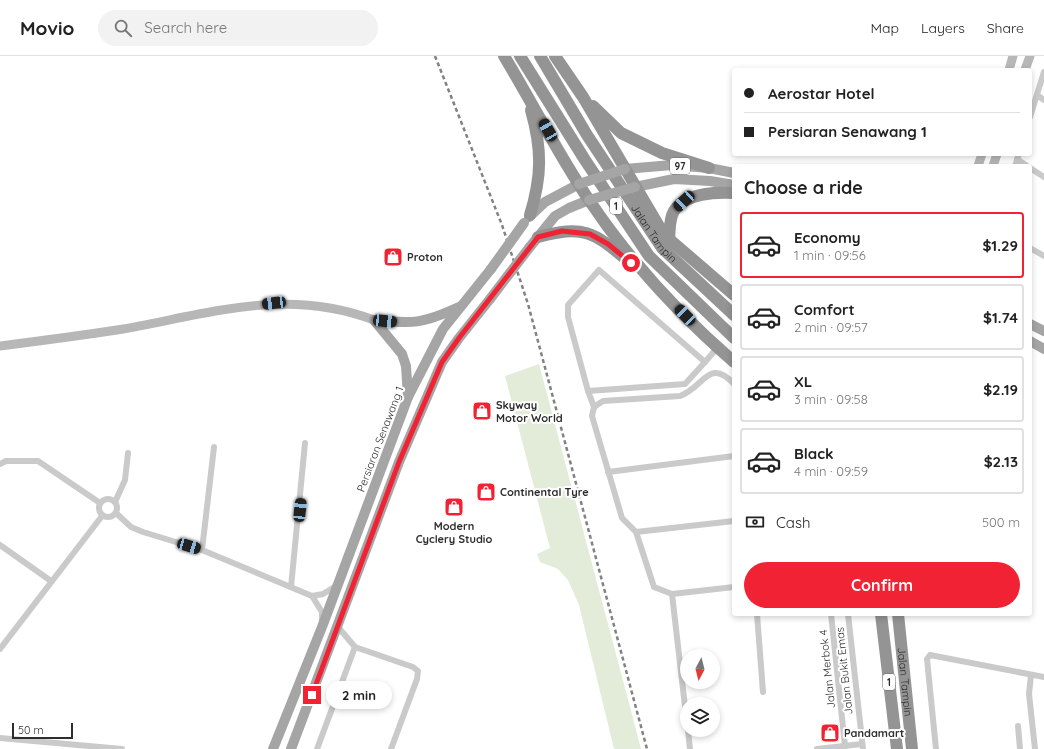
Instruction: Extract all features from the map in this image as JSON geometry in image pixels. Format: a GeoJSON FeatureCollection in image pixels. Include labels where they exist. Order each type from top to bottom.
{"type":"FeatureCollection","features":[{"type":"Feature","properties":{"kind":"highway"},"geometry":{"type":"LineString","coordinates":[[504,56],[589,200],[653,283]]}},
{"type":"Feature","properties":{"kind":"highway","name":"Jalan Tampin"},"geometry":{"type":"LineString","coordinates":[[520,56],[585,160],[649,256],[732,336]]}},
{"type":"Feature","properties":{"kind":"highway","name":"Jalan Tampin"},"geometry":{"type":"LineString","coordinates":[[540,56],[587,135],[662,248],[732,313]]}},
{"type":"Feature","properties":{"kind":"highway"},"geometry":{"type":"LineString","coordinates":[[555,56],[583,96],[660,228],[669,239],[732,293]]}},
{"type":"Feature","properties":{"kind":"highway"},"geometry":{"type":"LineString","coordinates":[[525,91],[538,134],[540,176],[527,219]]}},
{"type":"Feature","properties":{"kind":"highway"},"geometry":{"type":"LineString","coordinates":[[583,96],[621,133],[662,153],[709,168]]}},
{"type":"Feature","properties":{"kind":"highway"},"geometry":{"type":"LineString","coordinates":[[669,239],[671,219],[674,211],[684,201],[710,194],[732,193]]}},
{"type":"Feature","properties":{"kind":"highway"},"geometry":{"type":"LineString","coordinates":[[538,237],[562,231],[590,234],[608,244],[653,283],[717,348],[732,360]]}},
{"type":"Feature","properties":{"kind":"highway","name":"Jalan Tampin"},"geometry":{"type":"LineString","coordinates":[[881,616],[897,749]]}},
{"type":"Feature","properties":{"kind":"highway","name":"Jalan Tampin"},"geometry":{"type":"LineString","coordinates":[[898,616],[912,749]]}},
{"type":"Feature","properties":{"kind":"main road","name":"97"},"geometry":{"type":"LineString","coordinates":[[579,184],[625,169],[672,165],[709,168],[732,173]]}},
{"type":"Feature","properties":{"kind":"main road","name":"97"},"geometry":{"type":"LineString","coordinates":[[291,749],[399,462],[442,362],[529,248],[555,216],[568,208],[589,200],[635,187],[674,179],[710,181],[732,185]]}},
{"type":"Feature","properties":{"kind":"main road","name":"Persiaran Senawang 1"},"geometry":{"type":"LineString","coordinates":[[273,749],[322,627],[408,397],[443,329],[491,269],[527,219],[562,192],[579,184]]}},
{"type":"Feature","properties":{"kind":"main road"},"geometry":{"type":"LineString","coordinates":[[374,320],[417,323],[432,319],[462,306]]}},
{"type":"Feature","properties":{"kind":"main road"},"geometry":{"type":"LineString","coordinates":[[374,320],[402,354],[406,366],[408,397]]}},
{"type":"Feature","properties":{"kind":"main road"},"geometry":{"type":"LineString","coordinates":[[1032,325],[1044,331]]}},
{"type":"Feature","properties":{"kind":"main road"},"geometry":{"type":"LineString","coordinates":[[1032,342],[1044,349]]}},
{"type":"Feature","properties":{"kind":"street"},"geometry":{"type":"LineString","coordinates":[[1010,68],[1013,56]]}},
{"type":"Feature","properties":{"kind":"street"},"geometry":{"type":"LineString","coordinates":[[1026,68],[1030,56]]}},
{"type":"Feature","properties":{"kind":"street"},"geometry":{"type":"LineString","coordinates":[[1032,111],[1044,72]]}},
{"type":"Feature","properties":{"kind":"street"},"geometry":{"type":"LineString","coordinates":[[1037,95],[1044,100]]}},
{"type":"Feature","properties":{"kind":"street"},"geometry":{"type":"LineString","coordinates":[[1032,169],[1044,177]]}},
{"type":"Feature","properties":{"kind":"street"},"geometry":{"type":"LineString","coordinates":[[1032,249],[1044,256]]}},
{"type":"Feature","properties":{"kind":"street"},"geometry":{"type":"LineString","coordinates":[[705,362],[599,270],[568,305],[568,317],[588,392],[594,407],[592,416],[622,518],[636,532],[654,587],[672,594],[732,587]]}},
{"type":"Feature","properties":{"kind":"street"},"geometry":{"type":"LineString","coordinates":[[0,346],[117,330],[236,308],[274,303],[308,304],[355,313],[374,320]]}},
{"type":"Feature","properties":{"kind":"street"},"geometry":{"type":"LineString","coordinates":[[588,392],[685,384],[717,348]]}},
{"type":"Feature","properties":{"kind":"street"},"geometry":{"type":"LineString","coordinates":[[594,407],[603,401],[680,396],[688,393],[711,372],[718,372],[726,375],[732,382]]}},
{"type":"Feature","properties":{"kind":"street"},"geometry":{"type":"LineString","coordinates":[[291,587],[305,443]]}},
{"type":"Feature","properties":{"kind":"street"},"geometry":{"type":"LineString","coordinates":[[202,550],[214,447]]}},
{"type":"Feature","properties":{"kind":"street"},"geometry":{"type":"LineString","coordinates":[[116,514],[117,508],[115,502],[125,480],[128,453]]}},
{"type":"Feature","properties":{"kind":"street"},"geometry":{"type":"LineString","coordinates":[[608,472],[732,456]]}},
{"type":"Feature","properties":{"kind":"street"},"geometry":{"type":"LineString","coordinates":[[0,464],[6,461],[38,461],[100,503]]}},
{"type":"Feature","properties":{"kind":"street"},"geometry":{"type":"LineString","coordinates":[[100,503],[107,499],[115,502]]}},
{"type":"Feature","properties":{"kind":"street"},"geometry":{"type":"LineString","coordinates":[[100,503],[99,511],[102,516],[108,518],[116,514]]}},
{"type":"Feature","properties":{"kind":"street"},"geometry":{"type":"LineString","coordinates":[[116,514],[131,527],[202,550],[312,596],[323,594],[338,585]]}},
{"type":"Feature","properties":{"kind":"street"},"geometry":{"type":"LineString","coordinates":[[0,649],[102,516]]}},
{"type":"Feature","properties":{"kind":"street"},"geometry":{"type":"LineString","coordinates":[[636,532],[732,520]]}},
{"type":"Feature","properties":{"kind":"street"},"geometry":{"type":"LineString","coordinates":[[0,545],[51,581]]}},
{"type":"Feature","properties":{"kind":"street"},"geometry":{"type":"LineString","coordinates":[[672,594],[684,697]]}},
{"type":"Feature","properties":{"kind":"street"},"geometry":{"type":"LineString","coordinates":[[312,596],[322,612],[322,627]]}},
{"type":"Feature","properties":{"kind":"street"},"geometry":{"type":"LineString","coordinates":[[757,616],[763,692]]}},
{"type":"Feature","properties":{"kind":"street","name":"Jalan Merbok 4"},"geometry":{"type":"LineString","coordinates":[[831,616],[845,746]]}},
{"type":"Feature","properties":{"kind":"street","name":"Jalan Bukit Emas"},"geometry":{"type":"LineString","coordinates":[[848,616],[863,747]]}},
{"type":"Feature","properties":{"kind":"street"},"geometry":{"type":"LineString","coordinates":[[338,627],[355,647],[413,667],[418,671],[417,680],[391,749]]}},
{"type":"Feature","properties":{"kind":"street"},"geometry":{"type":"LineString","coordinates":[[317,749],[355,647]]}},
{"type":"Feature","properties":{"kind":"street"},"geometry":{"type":"LineString","coordinates":[[936,749],[927,660],[930,654],[1044,677]]}},
{"type":"Feature","properties":{"kind":"street"},"geometry":{"type":"LineString","coordinates":[[1031,675],[1029,694],[1035,749]]}},
{"type":"Feature","properties":{"kind":"street"},"geometry":{"type":"LineString","coordinates":[[1018,726],[1020,749]]}},
{"type":"Feature","properties":{"kind":"street"},"geometry":{"type":"LineString","coordinates":[[689,737],[690,749]]}},
{"type":"Feature","properties":{"kind":"street"},"geometry":{"type":"LineString","coordinates":[[0,738],[80,747],[122,749]]}},
{"type":"Feature","properties":{"kind":"street"},"geometry":{"type":"LineString","coordinates":[[817,749],[845,746],[863,747]]}},
{"type":"Feature","properties":{"kind":"green space"},"geometry":{"type":"Polygon","coordinates":[[[539,364],[641,749],[614,749],[579,605],[568,580],[558,569],[540,562],[537,554],[550,548],[505,376],[539,364]]]}},
{"type":"Feature","properties":{"kind":"railway"},"geometry":{"type":"LineString","coordinates":[[435,56],[502,225],[528,304],[647,749]]}},
{"type":"Feature","properties":{"kind":"place","name":"Proton"},"geometry":{"type":"Point","coordinates":[393,257]}},
{"type":"Feature","properties":{"kind":"place","name":"Skyway Motor World"},"geometry":{"type":"Point","coordinates":[482,411]}},
{"type":"Feature","properties":{"kind":"place","name":"Continental Tyre"},"geometry":{"type":"Point","coordinates":[486,492]}},
{"type":"Feature","properties":{"kind":"place","name":"Modern Cyclery Studio"},"geometry":{"type":"Point","coordinates":[454,507]}},
{"type":"Feature","properties":{"kind":"place","name":"Pandamart"},"geometry":{"type":"Point","coordinates":[830,733]}},
{"type":"Feature","properties":{"kind":"route"},"geometry":{"type":"LineString","coordinates":[[312,695],[399,462],[442,362],[459,338],[538,237],[562,231],[577,231],[590,234],[608,244],[631,263]]}}]}
